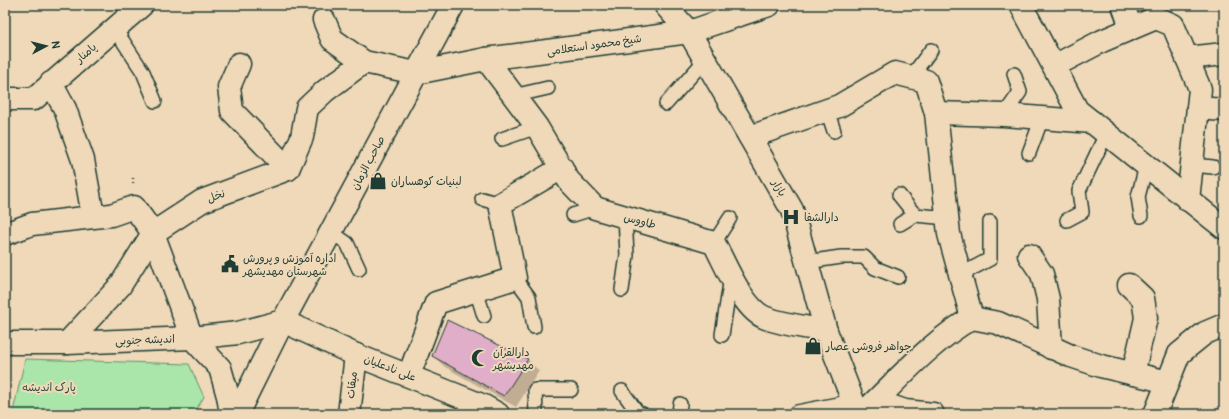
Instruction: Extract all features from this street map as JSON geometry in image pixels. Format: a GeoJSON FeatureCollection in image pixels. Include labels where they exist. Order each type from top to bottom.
{"type":"FeatureCollection","features":[{"type":"Feature","properties":{"kind":"street","name":"پامنار"},"geometry":{"type":"LineString","coordinates":[[5,99],[34,99],[142,5]]}},
{"type":"Feature","properties":{"kind":"street","name":"صاحب الزمان"},"geometry":{"type":"LineString","coordinates":[[237,414],[283,321],[453,5]]}},
{"type":"Feature","properties":{"kind":"street","name":"بازار"},"geometry":{"type":"LineString","coordinates":[[665,5],[688,32],[792,210],[826,331],[862,407]]}},
{"type":"Feature","properties":{"kind":"street","name":"شیخ محمود استعلامی"},"geometry":{"type":"LineString","coordinates":[[416,73],[486,59],[688,32],[769,5]]}},
{"type":"Feature","properties":{"kind":"street"},"geometry":{"type":"LineString","coordinates":[[1021,5],[1078,110],[1224,228]]}},
{"type":"Feature","properties":{"kind":"street"},"geometry":{"type":"LineString","coordinates":[[1123,5],[1131,28]]}},
{"type":"Feature","properties":{"kind":"street"},"geometry":{"type":"LineString","coordinates":[[1054,66],[1131,28],[1156,18],[1173,25],[1200,89],[1188,200]]}},
{"type":"Feature","properties":{"kind":"street"},"geometry":{"type":"LineString","coordinates":[[324,20],[332,38],[364,62],[416,73]]}},
{"type":"Feature","properties":{"kind":"street"},"geometry":{"type":"LineString","coordinates":[[1187,58],[1224,54]]}},
{"type":"Feature","properties":{"kind":"street","name":"طاووس"},"geometry":{"type":"LineString","coordinates":[[486,59],[537,127],[569,181],[595,208],[714,243]]}},
{"type":"Feature","properties":{"kind":"street"},"geometry":{"type":"LineString","coordinates":[[239,64],[229,87],[232,111],[288,169],[302,137],[307,108],[325,91],[364,62]]}},
{"type":"Feature","properties":{"kind":"street"},"geometry":{"type":"LineString","coordinates":[[750,137],[830,120],[839,106],[895,73],[926,81],[936,113],[949,234],[972,318]]}},
{"type":"Feature","properties":{"kind":"street"},"geometry":{"type":"LineString","coordinates":[[52,83],[65,110],[83,160],[93,216]]}},
{"type":"Feature","properties":{"kind":"street"},"geometry":{"type":"LineString","coordinates":[[1198,108],[1224,110]]}},
{"type":"Feature","properties":{"kind":"street"},"geometry":{"type":"LineString","coordinates":[[936,113],[1004,115],[1042,118],[1099,128]]}},
{"type":"Feature","properties":{"kind":"street"},"geometry":{"type":"LineString","coordinates":[[409,375],[436,303],[515,278],[491,201],[562,168]]}},
{"type":"Feature","properties":{"kind":"street","name":"نخل"},"geometry":{"type":"LineString","coordinates":[[67,343],[120,286],[153,233],[202,201],[288,169]]}},
{"type":"Feature","properties":{"kind":"street"},"geometry":{"type":"LineString","coordinates":[[5,234],[32,224],[111,214],[134,207],[153,233],[192,338],[220,368],[228,396],[231,414]]}},
{"type":"Feature","properties":{"kind":"street"},"geometry":{"type":"LineString","coordinates":[[714,243],[750,306],[765,318],[826,331]]}},
{"type":"Feature","properties":{"kind":"street"},"geometry":{"type":"LineString","coordinates":[[1029,255],[1042,274],[1048,299],[1051,348]]}},
{"type":"Feature","properties":{"kind":"street"},"geometry":{"type":"LineString","coordinates":[[1129,285],[1143,298],[1146,318],[1133,374]]}},
{"type":"Feature","properties":{"kind":"street"},"geometry":{"type":"LineString","coordinates":[[862,407],[922,355],[959,326],[972,318],[998,323],[1051,348],[1101,366],[1168,382]]}},
{"type":"Feature","properties":{"kind":"street","name":"اندیشه جنوبی"},"geometry":{"type":"LineString","coordinates":[[5,343],[67,343],[192,338],[238,333],[283,321]]}},
{"type":"Feature","properties":{"kind":"street","name":"علی نادعلیان"},"geometry":{"type":"LineString","coordinates":[[283,321],[356,355],[484,406],[498,414]]}},
{"type":"Feature","properties":{"kind":"street"},"geometry":{"type":"LineString","coordinates":[[1155,414],[1179,354],[1205,333],[1224,325]]}},
{"type":"Feature","properties":{"kind":"street","name":"میقات"},"geometry":{"type":"LineString","coordinates":[[349,414],[356,355]]}},
{"type":"Feature","properties":{"kind":"street"},"geometry":{"type":"LineString","coordinates":[[862,407],[933,414]]}},
{"type":"Feature","properties":{"kind":"lane"},"geometry":{"type":"LineString","coordinates":[[115,29],[143,72],[155,101]]}},
{"type":"Feature","properties":{"kind":"lane"},"geometry":{"type":"LineString","coordinates":[[911,77],[930,50]]}},
{"type":"Feature","properties":{"kind":"lane"},"geometry":{"type":"LineString","coordinates":[[666,104],[705,60]]}},
{"type":"Feature","properties":{"kind":"lane"},"geometry":{"type":"LineString","coordinates":[[1004,115],[1020,92],[1014,74]]}},
{"type":"Feature","properties":{"kind":"lane"},"geometry":{"type":"LineString","coordinates":[[513,96],[548,88]]}},
{"type":"Feature","properties":{"kind":"lane"},"geometry":{"type":"LineString","coordinates":[[1029,153],[1042,118]]}},
{"type":"Feature","properties":{"kind":"lane"},"geometry":{"type":"LineString","coordinates":[[502,139],[537,127]]}},
{"type":"Feature","properties":{"kind":"lane"},"geometry":{"type":"LineString","coordinates":[[1067,220],[1082,212],[1079,192],[1099,128]]}},
{"type":"Feature","properties":{"kind":"lane"},"geometry":{"type":"LineString","coordinates":[[1192,165],[1213,167]]}},
{"type":"Feature","properties":{"kind":"lane"},"geometry":{"type":"LineString","coordinates":[[1141,216],[1138,197],[1146,166]]}},
{"type":"Feature","properties":{"kind":"lane"},"geometry":{"type":"LineString","coordinates":[[899,195],[915,216]]}},
{"type":"Feature","properties":{"kind":"lane"},"geometry":{"type":"LineString","coordinates":[[573,215],[595,208]]}},
{"type":"Feature","properties":{"kind":"lane"},"geometry":{"type":"LineString","coordinates":[[900,224],[915,216],[948,218]]}},
{"type":"Feature","properties":{"kind":"lane"},"geometry":{"type":"LineString","coordinates":[[622,290],[627,255],[625,217]]}},
{"type":"Feature","properties":{"kind":"lane"},"geometry":{"type":"LineString","coordinates":[[714,243],[730,218]]}},
{"type":"Feature","properties":{"kind":"lane"},"geometry":{"type":"LineString","coordinates":[[960,274],[990,259],[990,222]]}},
{"type":"Feature","properties":{"kind":"lane"},"geometry":{"type":"LineString","coordinates":[[331,232],[347,243],[359,269]]}},
{"type":"Feature","properties":{"kind":"lane"},"geometry":{"type":"LineString","coordinates":[[807,262],[841,257],[864,257],[875,268],[898,278]]}},
{"type":"Feature","properties":{"kind":"lane"},"geometry":{"type":"LineString","coordinates":[[722,335],[731,275]]}},
{"type":"Feature","properties":{"kind":"lane"},"geometry":{"type":"LineString","coordinates":[[515,278],[529,297],[534,327]]}},
{"type":"Feature","properties":{"kind":"lane"},"geometry":{"type":"LineString","coordinates":[[476,290],[484,316]]}},
{"type":"Feature","properties":{"kind":"lane"},"geometry":{"type":"LineString","coordinates":[[536,414],[535,390],[571,390]]}},
{"type":"Feature","properties":{"kind":"lane"},"geometry":{"type":"LineString","coordinates":[[622,391],[638,413],[643,414]]}},
{"type":"Feature","properties":{"kind":"lane"},"geometry":{"type":"LineString","coordinates":[[797,412],[862,407]]}},
{"type":"Feature","properties":{"kind":"green space","name":"پارک اندیشه"},"geometry":{"type":"Polygon","coordinates":[[[25,359],[189,364],[204,397],[193,414],[16,414],[13,412],[25,359]]]}},
{"type":"Feature","properties":{"kind":"building","name":"دارالقرآن مهدیشهر"},"geometry":{"type":"Polygon","coordinates":[[[447,320],[528,359],[504,396],[432,356],[447,320]]]}},
{"type":"Feature","properties":{"kind":"place","name":"لبنیات کوهساران"},"geometry":{"type":"Point","coordinates":[378,181]}},
{"type":"Feature","properties":{"kind":"place","name":"دارالشفا"},"geometry":{"type":"Point","coordinates":[791,217]}},
{"type":"Feature","properties":{"kind":"place","name":"اداره آموزش و پرورش شهرستان مهدیشهر"},"geometry":{"type":"Point","coordinates":[230,264]}},
{"type":"Feature","properties":{"kind":"place","name":"جواهر فروشی عصار"},"geometry":{"type":"Point","coordinates":[813,346]}},
{"type":"Feature","properties":{"kind":"place","name":"دارالقرآن مهدیشهر"},"geometry":{"type":"Point","coordinates":[480,358]}}]}
